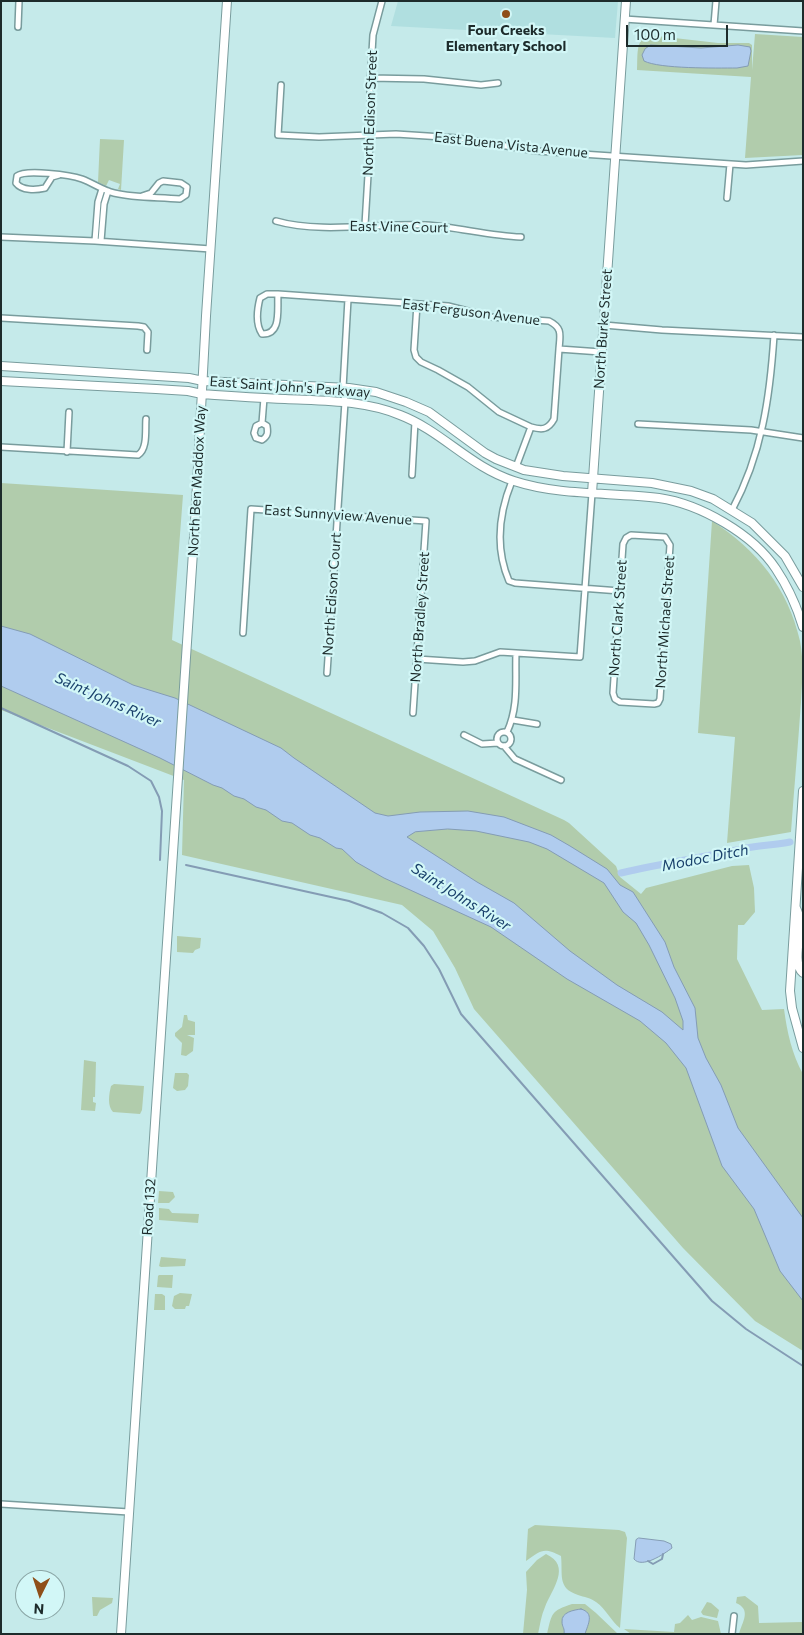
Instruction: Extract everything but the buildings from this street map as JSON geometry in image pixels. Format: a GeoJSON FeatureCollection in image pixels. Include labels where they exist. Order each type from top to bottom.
{"type":"FeatureCollection","features":[{"type":"Feature","properties":{"kind":"main road","name":"North Ben Maddox Way"},"geometry":{"type":"LineString","coordinates":[[178,781],[227,1]]}},
{"type":"Feature","properties":{"kind":"main road","name":"North Burke Street"},"geometry":{"type":"LineString","coordinates":[[592,493],[626,1]]}},
{"type":"Feature","properties":{"kind":"main road","name":"East Saint John's Parkway"},"geometry":{"type":"LineString","coordinates":[[1,366],[189,378],[202,381],[343,388],[386,395],[439,418],[485,453],[516,467],[553,475],[672,486],[713,499],[752,523],[785,556],[803,587]]}},
{"type":"Feature","properties":{"kind":"main road","name":"East Saint John's Parkway"},"geometry":{"type":"LineString","coordinates":[[1,381],[345,402],[382,408],[415,422],[479,466],[512,481],[543,488],[661,498],[682,503],[705,512],[746,537],[775,568],[792,597],[803,627]]}},
{"type":"Feature","properties":{"kind":"main road","name":"Road 132"},"geometry":{"type":"LineString","coordinates":[[121,1634],[178,781]]}},
{"type":"Feature","properties":{"kind":"main road"},"geometry":{"type":"LineString","coordinates":[[803,791],[790,991],[792,1008],[803,1048]]}},
{"type":"Feature","properties":{"kind":"main road"},"geometry":{"type":"LineString","coordinates":[[795,906],[800,924],[798,967],[803,973]]}},
{"type":"Feature","properties":{"kind":"street"},"geometry":{"type":"LineString","coordinates":[[18,27],[19,1]]}},
{"type":"Feature","properties":{"kind":"street","name":"North Edison Street"},"geometry":{"type":"LineString","coordinates":[[365,225],[371,135],[370,78],[373,35],[382,1]]}},
{"type":"Feature","properties":{"kind":"street"},"geometry":{"type":"LineString","coordinates":[[714,25],[716,1]]}},
{"type":"Feature","properties":{"kind":"street"},"geometry":{"type":"LineString","coordinates":[[624,19],[803,32]]}},
{"type":"Feature","properties":{"kind":"street"},"geometry":{"type":"LineString","coordinates":[[370,78],[424,79],[481,84],[498,83]]}},
{"type":"Feature","properties":{"kind":"street","name":"East Buena Vista Avenue"},"geometry":{"type":"LineString","coordinates":[[281,85],[278,135],[319,137],[371,135],[427,136],[458,138],[537,151],[730,164],[803,161]]}},
{"type":"Feature","properties":{"kind":"street"},"geometry":{"type":"LineString","coordinates":[[727,198],[730,164]]}},
{"type":"Feature","properties":{"kind":"street"},"geometry":{"type":"LineString","coordinates":[[59,175],[52,177],[45,188],[40,189],[22,188],[16,183],[17,176],[23,172],[59,175],[81,178],[105,190],[125,195],[180,199],[186,195],[187,187],[181,183],[163,181],[151,193],[142,196]]}},
{"type":"Feature","properties":{"kind":"street"},"geometry":{"type":"LineString","coordinates":[[98,241],[105,190]]}},
{"type":"Feature","properties":{"kind":"street","name":"East Vine Court"},"geometry":{"type":"LineString","coordinates":[[276,220],[297,225],[426,226],[459,229],[492,236],[521,237]]}},
{"type":"Feature","properties":{"kind":"street"},"geometry":{"type":"LineString","coordinates":[[1,236],[211,249]]}},
{"type":"Feature","properties":{"kind":"street"},"geometry":{"type":"LineString","coordinates":[[267,294],[278,294],[274,331],[269,334],[262,334],[258,328],[257,307],[260,298],[267,294]]}},
{"type":"Feature","properties":{"kind":"street","name":"East Ferguson Avenue"},"geometry":{"type":"LineString","coordinates":[[278,294],[448,306],[491,317],[549,321],[559,328],[559,349]]}},
{"type":"Feature","properties":{"kind":"street"},"geometry":{"type":"LineString","coordinates":[[337,515],[345,402],[343,388],[348,299]]}},
{"type":"Feature","properties":{"kind":"street"},"geometry":{"type":"LineString","coordinates":[[417,304],[414,350],[418,359],[468,387],[500,412],[531,427],[543,430],[550,426],[554,419],[559,349],[601,352]]}},
{"type":"Feature","properties":{"kind":"street"},"geometry":{"type":"LineString","coordinates":[[1,318],[144,327],[148,332],[148,350]]}},
{"type":"Feature","properties":{"kind":"street"},"geometry":{"type":"LineString","coordinates":[[604,325],[662,330],[803,336]]}},
{"type":"Feature","properties":{"kind":"street"},"geometry":{"type":"LineString","coordinates":[[732,510],[747,478],[762,431],[770,390],[774,335]]}},
{"type":"Feature","properties":{"kind":"street","name":"East Saint John's Parkway"},"geometry":{"type":"LineString","coordinates":[[262,423],[264,398]]}},
{"type":"Feature","properties":{"kind":"street"},"geometry":{"type":"LineString","coordinates":[[67,452],[69,412]]}},
{"type":"Feature","properties":{"kind":"street"},"geometry":{"type":"LineString","coordinates":[[1,447],[134,456],[142,453],[146,419]]}},
{"type":"Feature","properties":{"kind":"street"},"geometry":{"type":"LineString","coordinates":[[412,475],[415,422]]}},
{"type":"Feature","properties":{"kind":"street"},"geometry":{"type":"LineString","coordinates":[[638,424],[762,431],[803,438]]}},
{"type":"Feature","properties":{"kind":"street"},"geometry":{"type":"LineString","coordinates":[[516,467],[531,427]]}},
{"type":"Feature","properties":{"kind":"street"},"geometry":{"type":"LineString","coordinates":[[512,481],[505,497],[500,534],[501,551],[509,581],[620,591]]}},
{"type":"Feature","properties":{"kind":"street","name":"North Burke Street"},"geometry":{"type":"LineString","coordinates":[[516,652],[580,657],[592,493]]}},
{"type":"Feature","properties":{"kind":"street","name":"East Sunnyview Avenue"},"geometry":{"type":"LineString","coordinates":[[244,633],[251,509],[426,520]]}},
{"type":"Feature","properties":{"kind":"street","name":"North Edison Court"},"geometry":{"type":"LineString","coordinates":[[327,673],[337,515]]}},
{"type":"Feature","properties":{"kind":"street","name":"North Bradley Street"},"geometry":{"type":"LineString","coordinates":[[413,712],[426,520]]}},
{"type":"Feature","properties":{"kind":"street","name":"North Michael Street"},"geometry":{"type":"LineString","coordinates":[[615,699],[620,702],[658,703],[660,690],[669,542],[665,537],[631,535],[626,538]]}},
{"type":"Feature","properties":{"kind":"street","name":"North Clark Street"},"geometry":{"type":"LineString","coordinates":[[615,699],[613,693],[623,544],[626,538]]}},
{"type":"Feature","properties":{"kind":"street"},"geometry":{"type":"LineString","coordinates":[[417,659],[463,662],[475,661],[500,652],[516,652],[516,693],[512,720],[507,732]]}},
{"type":"Feature","properties":{"kind":"street"},"geometry":{"type":"LineString","coordinates":[[512,720],[536,724]]}},
{"type":"Feature","properties":{"kind":"street"},"geometry":{"type":"LineString","coordinates":[[498,743],[498,734],[507,732]]}},
{"type":"Feature","properties":{"kind":"street"},"geometry":{"type":"LineString","coordinates":[[504,746],[511,739],[507,732]]}},
{"type":"Feature","properties":{"kind":"street"},"geometry":{"type":"LineString","coordinates":[[464,735],[486,744],[498,743],[504,746],[515,759],[561,780]]}},
{"type":"Feature","properties":{"kind":"street"},"geometry":{"type":"LineString","coordinates":[[1,1504],[129,1512]]}},
{"type":"Feature","properties":{"kind":"street"},"geometry":{"type":"LineString","coordinates":[[732,1634],[734,1616]]}},
{"type":"Feature","properties":{"kind":"shaded area","name":"Four Creeks Elementary School"},"geometry":{"type":"Polygon","coordinates":[[[398,1],[618,1],[615,38],[391,26],[398,1]]]}},
{"type":"Feature","properties":{"kind":"green space"},"geometry":{"type":"Polygon","coordinates":[[[755,34],[803,37],[803,155],[745,158],[751,77],[637,70],[639,45],[644,37],[648,35],[718,43],[749,43],[752,45],[752,70],[755,34]]]}},
{"type":"Feature","properties":{"kind":"green space"},"geometry":{"type":"Polygon","coordinates":[[[100,139],[124,140],[121,190],[118,189],[120,184],[109,180],[106,186],[98,182],[100,139]]]}},
{"type":"Feature","properties":{"kind":"green space"},"geometry":{"type":"Polygon","coordinates":[[[1,483],[183,495],[172,640],[564,820],[616,866],[620,877],[641,894],[646,888],[732,866],[749,865],[754,888],[755,912],[744,925],[738,925],[737,959],[762,1010],[784,1009],[790,1043],[803,1074],[803,1351],[755,1321],[683,1248],[474,1009],[455,968],[433,931],[402,905],[182,855],[184,780],[1,710],[1,483]]]}},
{"type":"Feature","properties":{"kind":"green space"},"geometry":{"type":"Polygon","coordinates":[[[712,521],[743,545],[779,587],[795,622],[802,656],[801,702],[791,832],[727,843],[735,737],[698,733],[712,521]]]}},
{"type":"Feature","properties":{"kind":"green space"},"geometry":{"type":"Polygon","coordinates":[[[177,936],[201,938],[200,948],[193,953],[177,952],[177,936]]]}},
{"type":"Feature","properties":{"kind":"green space"},"geometry":{"type":"Polygon","coordinates":[[[184,1015],[187,1015],[188,1020],[195,1022],[195,1035],[187,1035],[194,1038],[193,1051],[186,1056],[181,1055],[182,1043],[175,1036],[175,1033],[182,1027],[184,1015]]]}},
{"type":"Feature","properties":{"kind":"green space"},"geometry":{"type":"Polygon","coordinates":[[[84,1060],[96,1062],[95,1097],[93,1097],[93,1102],[96,1103],[95,1111],[81,1110],[84,1060]]]}},
{"type":"Feature","properties":{"kind":"green space"},"geometry":{"type":"Polygon","coordinates":[[[175,1073],[187,1073],[189,1075],[188,1086],[185,1090],[177,1091],[173,1088],[175,1073]]]}},
{"type":"Feature","properties":{"kind":"green space"},"geometry":{"type":"Polygon","coordinates":[[[114,1084],[144,1086],[140,1114],[113,1112],[109,1100],[111,1086],[114,1084]]]}},
{"type":"Feature","properties":{"kind":"green space"},"geometry":{"type":"Polygon","coordinates":[[[159,1191],[173,1192],[175,1197],[169,1203],[158,1203],[159,1191]]]}},
{"type":"Feature","properties":{"kind":"green space"},"geometry":{"type":"Polygon","coordinates":[[[159,1208],[169,1209],[172,1213],[199,1214],[198,1223],[159,1220],[159,1208]]]}},
{"type":"Feature","properties":{"kind":"green space"},"geometry":{"type":"Polygon","coordinates":[[[161,1257],[186,1259],[185,1266],[161,1267],[159,1266],[161,1257]]]}},
{"type":"Feature","properties":{"kind":"green space"},"geometry":{"type":"Polygon","coordinates":[[[159,1275],[173,1275],[172,1288],[157,1287],[159,1275]]]}},
{"type":"Feature","properties":{"kind":"green space"},"geometry":{"type":"Polygon","coordinates":[[[180,1293],[192,1294],[189,1306],[186,1306],[185,1309],[175,1309],[172,1306],[174,1296],[180,1293]]]}},
{"type":"Feature","properties":{"kind":"green space"},"geometry":{"type":"Polygon","coordinates":[[[155,1294],[165,1296],[165,1310],[154,1310],[155,1294]]]}},
{"type":"Feature","properties":{"kind":"green space"},"geometry":{"type":"Polygon","coordinates":[[[535,1525],[619,1530],[625,1532],[627,1538],[620,1628],[596,1602],[567,1589],[562,1580],[561,1556],[550,1551],[543,1551],[526,1561],[528,1529],[535,1525]]]}},
{"type":"Feature","properties":{"kind":"green space"},"geometry":{"type":"Polygon","coordinates":[[[546,1554],[554,1559],[558,1565],[558,1578],[544,1610],[538,1634],[523,1634],[527,1590],[526,1572],[537,1560],[546,1554]]]}},
{"type":"Feature","properties":{"kind":"green space"},"geometry":{"type":"Polygon","coordinates":[[[745,1596],[758,1606],[759,1623],[803,1622],[803,1634],[739,1634],[745,1613],[744,1609],[736,1603],[737,1597],[745,1596]]]}},
{"type":"Feature","properties":{"kind":"green space"},"geometry":{"type":"Polygon","coordinates":[[[92,1597],[113,1598],[112,1603],[100,1610],[97,1616],[93,1616],[92,1597]]]}},
{"type":"Feature","properties":{"kind":"green space"},"geometry":{"type":"Polygon","coordinates":[[[707,1602],[719,1610],[717,1618],[703,1615],[701,1612],[707,1602]]]}},
{"type":"Feature","properties":{"kind":"green space"},"geometry":{"type":"Polygon","coordinates":[[[572,1604],[585,1604],[618,1634],[547,1634],[550,1621],[556,1611],[572,1604]]]}},
{"type":"Feature","properties":{"kind":"green space"},"geometry":{"type":"Polygon","coordinates":[[[688,1615],[692,1620],[701,1617],[718,1621],[721,1634],[631,1634],[624,1629],[674,1632],[675,1624],[680,1623],[688,1615]]]}},
{"type":"Feature","properties":{"kind":"water"},"geometry":{"type":"Polygon","coordinates":[[[651,45],[701,48],[738,45],[750,47],[751,51],[748,66],[737,68],[675,67],[644,61],[642,55],[645,49],[651,45]]]}},
{"type":"Feature","properties":{"kind":"water","name":"Saint Johns River"},"geometry":{"type":"Polygon","coordinates":[[[1,626],[30,634],[133,685],[175,698],[281,748],[375,813],[388,816],[420,812],[468,811],[504,817],[551,835],[607,869],[620,885],[633,892],[665,942],[674,967],[695,1008],[698,1038],[706,1058],[721,1085],[738,1128],[803,1218],[803,1301],[780,1271],[754,1209],[722,1166],[686,1068],[666,1043],[640,1021],[567,979],[491,927],[384,878],[356,862],[342,849],[310,835],[292,823],[282,821],[266,810],[234,796],[222,788],[1,686],[1,626]],[[448,829],[415,832],[407,837],[477,882],[514,903],[570,951],[617,985],[662,1012],[683,1030],[683,1021],[675,998],[649,945],[636,923],[623,912],[604,883],[547,849],[529,842],[476,831],[448,829]]]}},
{"type":"Feature","properties":{"kind":"water"},"geometry":{"type":"Polygon","coordinates":[[[639,1538],[664,1541],[671,1544],[672,1548],[653,1560],[638,1562],[634,1559],[636,1540],[639,1538]]]}},
{"type":"Feature","properties":{"kind":"water"},"geometry":{"type":"Polygon","coordinates":[[[581,1609],[588,1613],[589,1616],[589,1623],[585,1634],[564,1634],[562,1619],[564,1616],[568,1612],[581,1609]]]}},
{"type":"Feature","properties":{"kind":"waterway"},"geometry":{"type":"LineString","coordinates":[[1,708],[128,766],[151,781],[159,797],[162,811],[160,860]]}},
{"type":"Feature","properties":{"kind":"waterway","name":"Modoc Ditch"},"geometry":{"type":"LineString","coordinates":[[621,873],[752,847],[790,842]]}},
{"type":"Feature","properties":{"kind":"waterway"},"geometry":{"type":"LineString","coordinates":[[186,865],[349,901],[382,913],[408,928],[424,946],[439,969],[461,1014],[712,1301],[746,1329],[803,1366]]}},
{"type":"Feature","properties":{"kind":"waterway"},"geometry":{"type":"LineString","coordinates":[[648,1561],[653,1564],[662,1559],[663,1554]]}},
{"type":"Feature","properties":{"kind":"place","name":"Four Creeks Elementary School"},"geometry":{"type":"Point","coordinates":[506,14]}}]}
